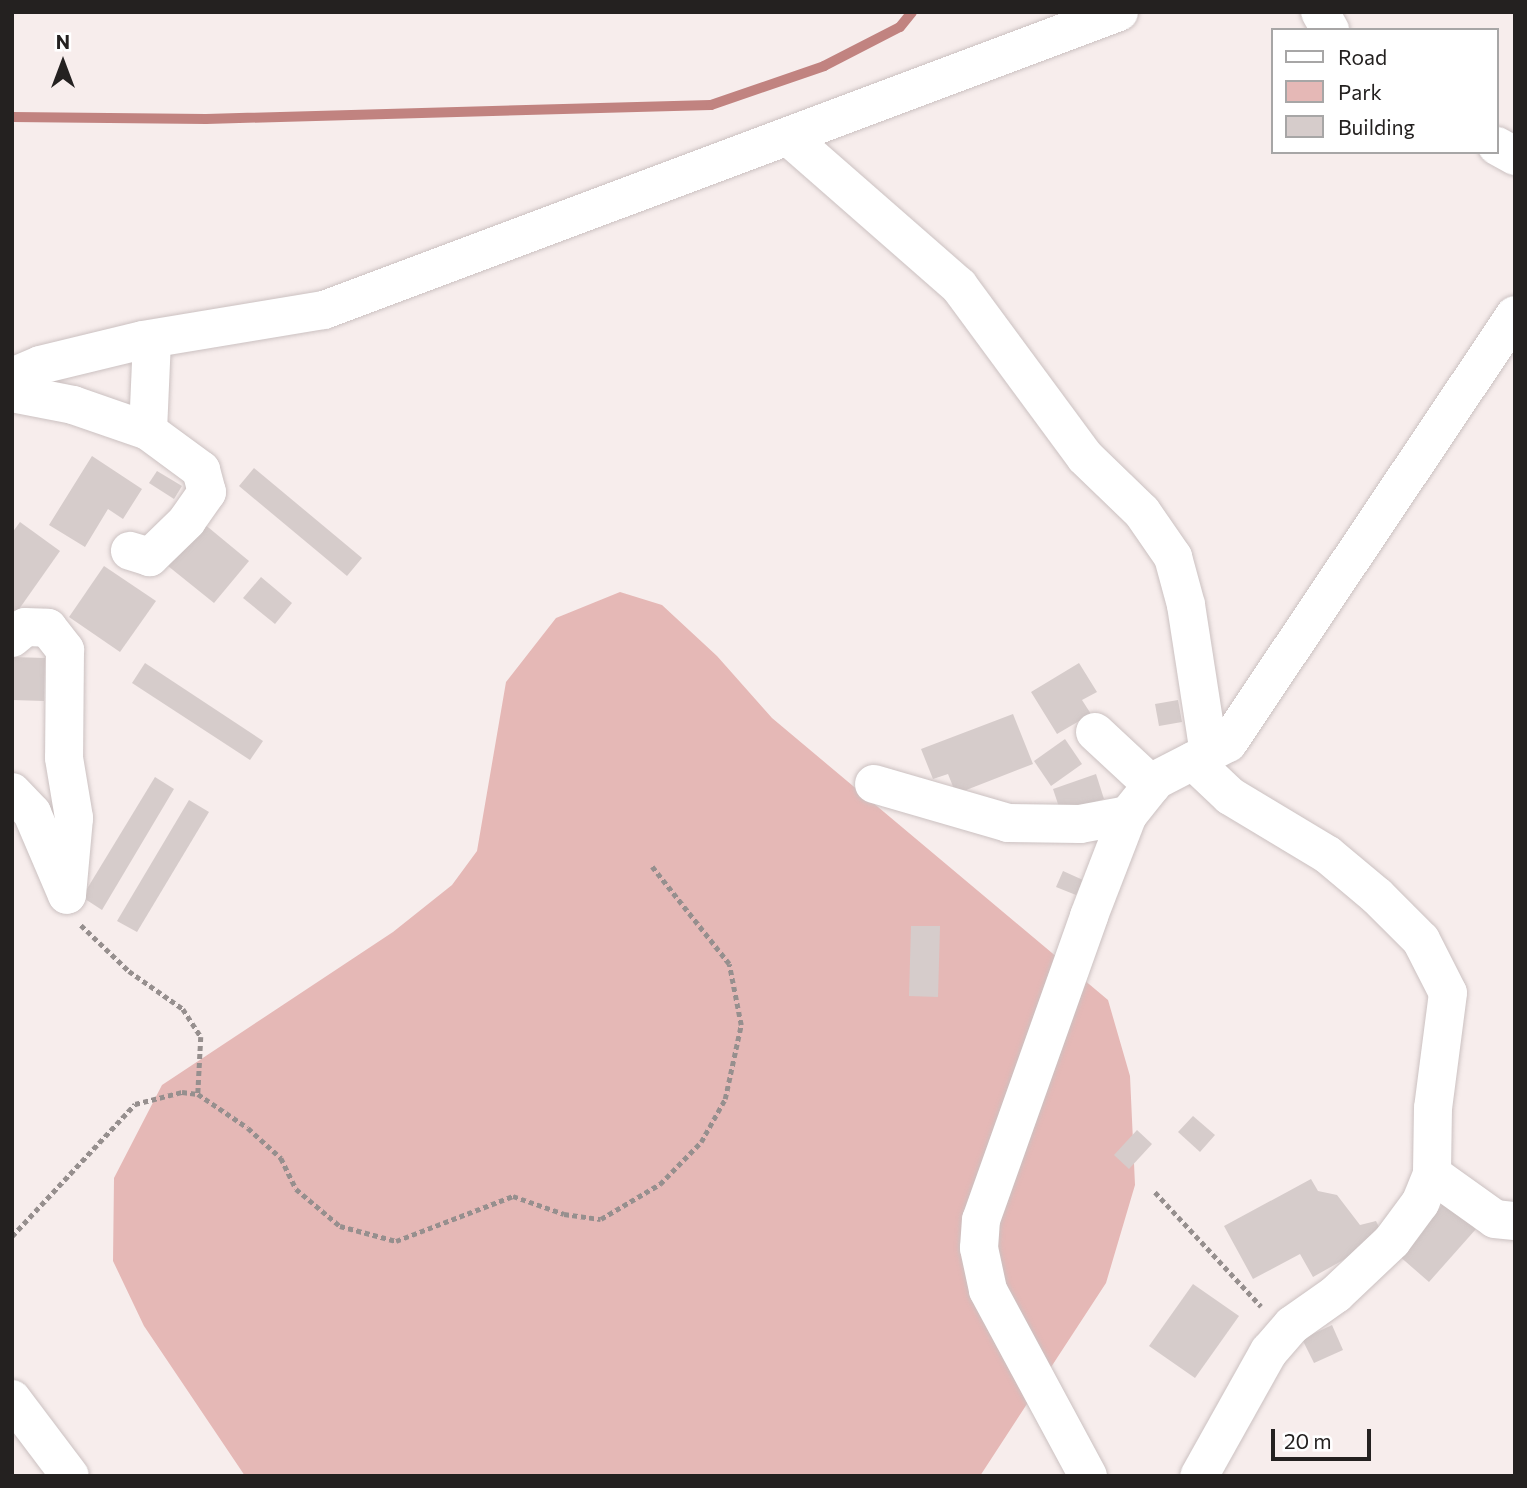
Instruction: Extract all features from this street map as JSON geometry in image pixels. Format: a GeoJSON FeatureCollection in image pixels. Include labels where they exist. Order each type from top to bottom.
{"type":"FeatureCollection","features":[{"type":"Feature","properties":{"kind":"street"},"geometry":{"type":"LineString","coordinates":[[12,377],[40,365],[152,339],[324,310],[790,139],[1119,12]]}},
{"type":"Feature","properties":{"kind":"street"},"geometry":{"type":"LineString","coordinates":[[1320,12],[1330,28]]}},
{"type":"Feature","properties":{"kind":"street"},"geometry":{"type":"LineString","coordinates":[[790,139],[959,286],[1085,457],[1142,512],[1173,557],[1186,604],[1201,757],[1230,796],[1328,855],[1377,896],[1421,940],[1444,976],[1447,1031],[1433,1108],[1432,1174],[1420,1203],[1392,1241],[1286,1332],[1269,1351],[1199,1476]]}},
{"type":"Feature","properties":{"kind":"street"},"geometry":{"type":"LineString","coordinates":[[1499,147],[1515,156]]}},
{"type":"Feature","properties":{"kind":"street"},"geometry":{"type":"LineString","coordinates":[[1088,1476],[988,1290],[979,1248],[981,1220],[1128,815],[1152,785],[1228,743],[1515,315]]}},
{"type":"Feature","properties":{"kind":"street"},"geometry":{"type":"LineString","coordinates":[[148,431],[152,339]]}},
{"type":"Feature","properties":{"kind":"street"},"geometry":{"type":"LineString","coordinates":[[12,393],[73,405],[148,431],[201,470],[207,492],[150,557],[130,551]]}},
{"type":"Feature","properties":{"kind":"street"},"geometry":{"type":"LineString","coordinates":[[12,638],[25,627],[48,628],[65,650],[64,758],[74,818],[67,895]]}},
{"type":"Feature","properties":{"kind":"street"},"geometry":{"type":"LineString","coordinates":[[1095,732],[1152,785]]}},
{"type":"Feature","properties":{"kind":"street"},"geometry":{"type":"LineString","coordinates":[[874,784],[1008,823],[1080,824],[1128,815]]}},
{"type":"Feature","properties":{"kind":"street"},"geometry":{"type":"LineString","coordinates":[[12,792],[32,813],[67,895]]}},
{"type":"Feature","properties":{"kind":"street"},"geometry":{"type":"LineString","coordinates":[[1432,1174],[1495,1219],[1515,1221]]}},
{"type":"Feature","properties":{"kind":"street"},"geometry":{"type":"LineString","coordinates":[[12,1399],[71,1476]]}},
{"type":"Feature","properties":{"kind":"path"},"geometry":{"type":"LineString","coordinates":[[12,1236],[135,1104],[198,1094],[281,1158],[296,1189],[340,1226],[396,1241],[513,1196],[601,1219],[660,1184],[701,1142],[725,1099],[741,1025],[729,964],[652,867]]}},
{"type":"Feature","properties":{"kind":"path"},"geometry":{"type":"LineString","coordinates":[[67,895],[82,928],[129,971],[183,1009],[201,1037],[198,1094]]}},
{"type":"Feature","properties":{"kind":"path"},"geometry":{"type":"LineString","coordinates":[[1155,1192],[1286,1332]]}},
{"type":"Feature","properties":{"kind":"green space"},"geometry":{"type":"Polygon","coordinates":[[[620,592],[662,605],[717,656],[772,718],[1108,1000],[1130,1076],[1135,1185],[1106,1283],[980,1476],[245,1476],[144,1326],[113,1261],[114,1178],[162,1085],[393,932],[452,885],[477,851],[506,682],[556,618],[620,592]]]}},
{"type":"Feature","properties":{"kind":"building"},"geometry":{"type":"Polygon","coordinates":[[[92,456],[142,489],[123,519],[108,509],[85,547],[49,525],[92,456]]]}},
{"type":"Feature","properties":{"kind":"building"},"geometry":{"type":"Polygon","coordinates":[[[254,468],[362,558],[347,576],[239,486],[254,468]]]}},
{"type":"Feature","properties":{"kind":"building"},"geometry":{"type":"Polygon","coordinates":[[[157,471],[182,486],[174,499],[149,483],[157,471]]]}},
{"type":"Feature","properties":{"kind":"building"},"geometry":{"type":"Polygon","coordinates":[[[20,522],[60,551],[17,612],[12,608],[12,533],[20,522]]]}},
{"type":"Feature","properties":{"kind":"building"},"geometry":{"type":"Polygon","coordinates":[[[203,523],[249,561],[214,603],[168,566],[203,523]]]}},
{"type":"Feature","properties":{"kind":"building"},"geometry":{"type":"Polygon","coordinates":[[[104,566],[156,601],[120,652],[69,617],[104,566]]]}},
{"type":"Feature","properties":{"kind":"building"},"geometry":{"type":"Polygon","coordinates":[[[261,577],[292,603],[275,624],[243,598],[261,577]]]}},
{"type":"Feature","properties":{"kind":"building"},"geometry":{"type":"Polygon","coordinates":[[[12,657],[45,658],[44,701],[12,700],[12,657]]]}},
{"type":"Feature","properties":{"kind":"building"},"geometry":{"type":"Polygon","coordinates":[[[145,663],[263,741],[250,760],[132,683],[145,663]]]}},
{"type":"Feature","properties":{"kind":"building"},"geometry":{"type":"Polygon","coordinates":[[[1079,663],[1097,692],[1082,700],[1091,714],[1057,734],[1031,692],[1079,663]]]}},
{"type":"Feature","properties":{"kind":"building"},"geometry":{"type":"Polygon","coordinates":[[[1178,700],[1182,722],[1159,726],[1155,704],[1178,700]]]}},
{"type":"Feature","properties":{"kind":"building"},"geometry":{"type":"Polygon","coordinates":[[[1013,714],[1033,764],[956,794],[948,774],[933,779],[921,749],[1013,714]]]}},
{"type":"Feature","properties":{"kind":"building"},"geometry":{"type":"Polygon","coordinates":[[[1065,739],[1082,764],[1051,786],[1034,761],[1065,739]]]}},
{"type":"Feature","properties":{"kind":"building"},"geometry":{"type":"Polygon","coordinates":[[[1096,774],[1104,799],[1061,813],[1053,789],[1096,774]]]}},
{"type":"Feature","properties":{"kind":"building"},"geometry":{"type":"Polygon","coordinates":[[[155,777],[174,789],[102,910],[82,897],[155,777]]]}},
{"type":"Feature","properties":{"kind":"building"},"geometry":{"type":"Polygon","coordinates":[[[189,800],[209,812],[137,932],[117,921],[189,800]]]}},
{"type":"Feature","properties":{"kind":"building"},"geometry":{"type":"Polygon","coordinates":[[[1063,871],[1083,880],[1076,895],[1056,887],[1063,871]]]}},
{"type":"Feature","properties":{"kind":"building"},"geometry":{"type":"Polygon","coordinates":[[[911,926],[940,926],[938,997],[909,996],[911,926]]]}},
{"type":"Feature","properties":{"kind":"building"},"geometry":{"type":"Polygon","coordinates":[[[1193,1116],[1215,1135],[1200,1152],[1178,1132],[1193,1116]]]}},
{"type":"Feature","properties":{"kind":"building"},"geometry":{"type":"Polygon","coordinates":[[[1137,1130],[1152,1144],[1129,1169],[1114,1155],[1137,1130]]]}},
{"type":"Feature","properties":{"kind":"building"},"geometry":{"type":"Polygon","coordinates":[[[1311,1179],[1318,1191],[1337,1195],[1360,1225],[1376,1221],[1384,1237],[1313,1277],[1300,1254],[1253,1279],[1224,1226],[1311,1179]]]}},
{"type":"Feature","properties":{"kind":"building"},"geometry":{"type":"Polygon","coordinates":[[[1445,1202],[1476,1229],[1429,1282],[1398,1255],[1445,1202]]]}},
{"type":"Feature","properties":{"kind":"building"},"geometry":{"type":"Polygon","coordinates":[[[1193,1284],[1239,1316],[1195,1378],[1149,1346],[1193,1284]]]}},
{"type":"Feature","properties":{"kind":"building"},"geometry":{"type":"Polygon","coordinates":[[[1332,1325],[1343,1350],[1314,1363],[1302,1339],[1332,1325]]]}},
{"type":"Feature","properties":{"kind":"waterway"},"geometry":{"type":"LineString","coordinates":[[12,117],[206,119],[711,105],[824,66],[900,27],[912,12]]}}]}
